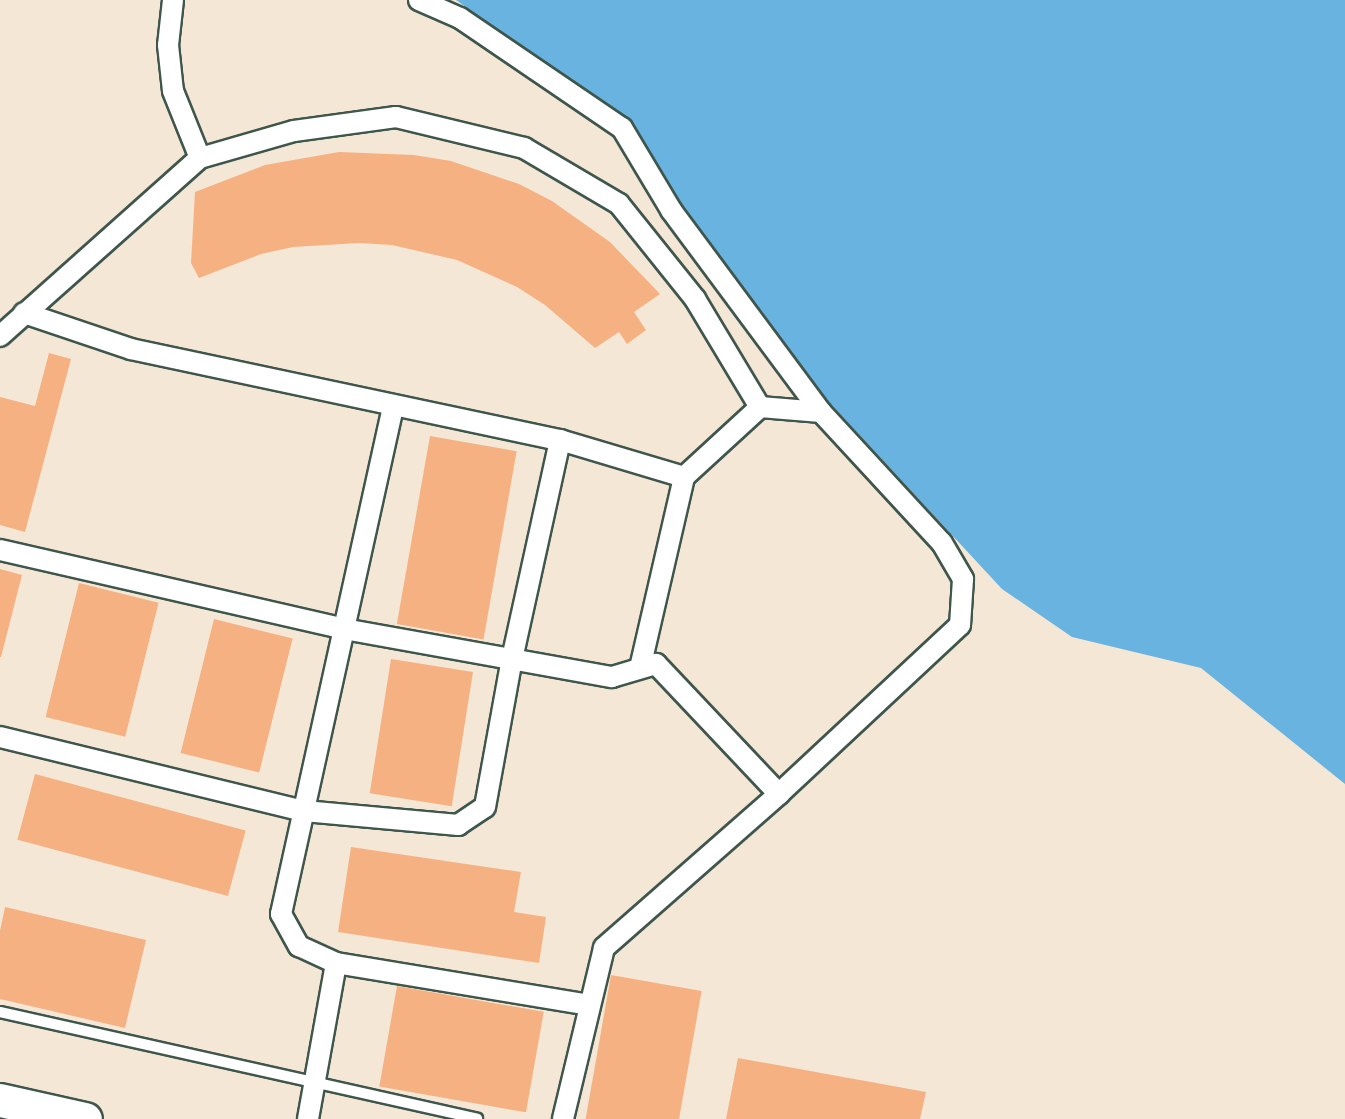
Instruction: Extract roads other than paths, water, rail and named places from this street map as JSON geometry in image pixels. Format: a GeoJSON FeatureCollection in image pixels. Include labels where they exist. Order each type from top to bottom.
{"type":"FeatureCollection","features":[{"type":"Feature","properties":{"kind":"highway"},"geometry":{"type":"LineString","coordinates":[[0,1100],[85,1119]]}},
{"type":"Feature","properties":{"kind":"street"},"geometry":{"type":"LineString","coordinates":[[173,0],[168,45],[173,91],[200,158]]}},
{"type":"Feature","properties":{"kind":"street"},"geometry":{"type":"LineString","coordinates":[[419,0],[460,18],[622,128],[671,210],[820,412],[942,543],[963,579],[960,626],[779,794],[604,948],[563,1119]]}},
{"type":"Feature","properties":{"kind":"street"},"geometry":{"type":"LineString","coordinates":[[0,336],[200,158],[294,131],[396,117],[524,148],[619,204],[695,299],[760,407]]}},
{"type":"Feature","properties":{"kind":"street"},"geometry":{"type":"LineString","coordinates":[[24,313],[131,349],[393,407],[560,440],[684,477]]}},
{"type":"Feature","properties":{"kind":"street"},"geometry":{"type":"LineString","coordinates":[[393,407],[280,914],[299,946],[336,963],[590,1005]]}},
{"type":"Feature","properties":{"kind":"street"},"geometry":{"type":"LineString","coordinates":[[640,668],[684,477],[760,407],[820,412]]}},
{"type":"Feature","properties":{"kind":"street"},"geometry":{"type":"LineString","coordinates":[[0,737],[304,811],[458,825],[485,807],[512,659],[560,440]]}},
{"type":"Feature","properties":{"kind":"street"},"geometry":{"type":"LineString","coordinates":[[0,550],[344,630],[612,677],[656,664],[779,794]]}},
{"type":"Feature","properties":{"kind":"street"},"geometry":{"type":"LineString","coordinates":[[308,1119],[336,963]]}},
{"type":"Feature","properties":{"kind":"lane"},"geometry":{"type":"LineString","coordinates":[[0,1012],[477,1119]]}},
{"type":"Feature","properties":{"kind":"water"},"geometry":{"type":"Polygon","coordinates":[[[456,0],[1345,0],[1345,784],[1201,668],[1072,637],[1002,589],[801,372],[622,120],[456,0]]]}}]}
